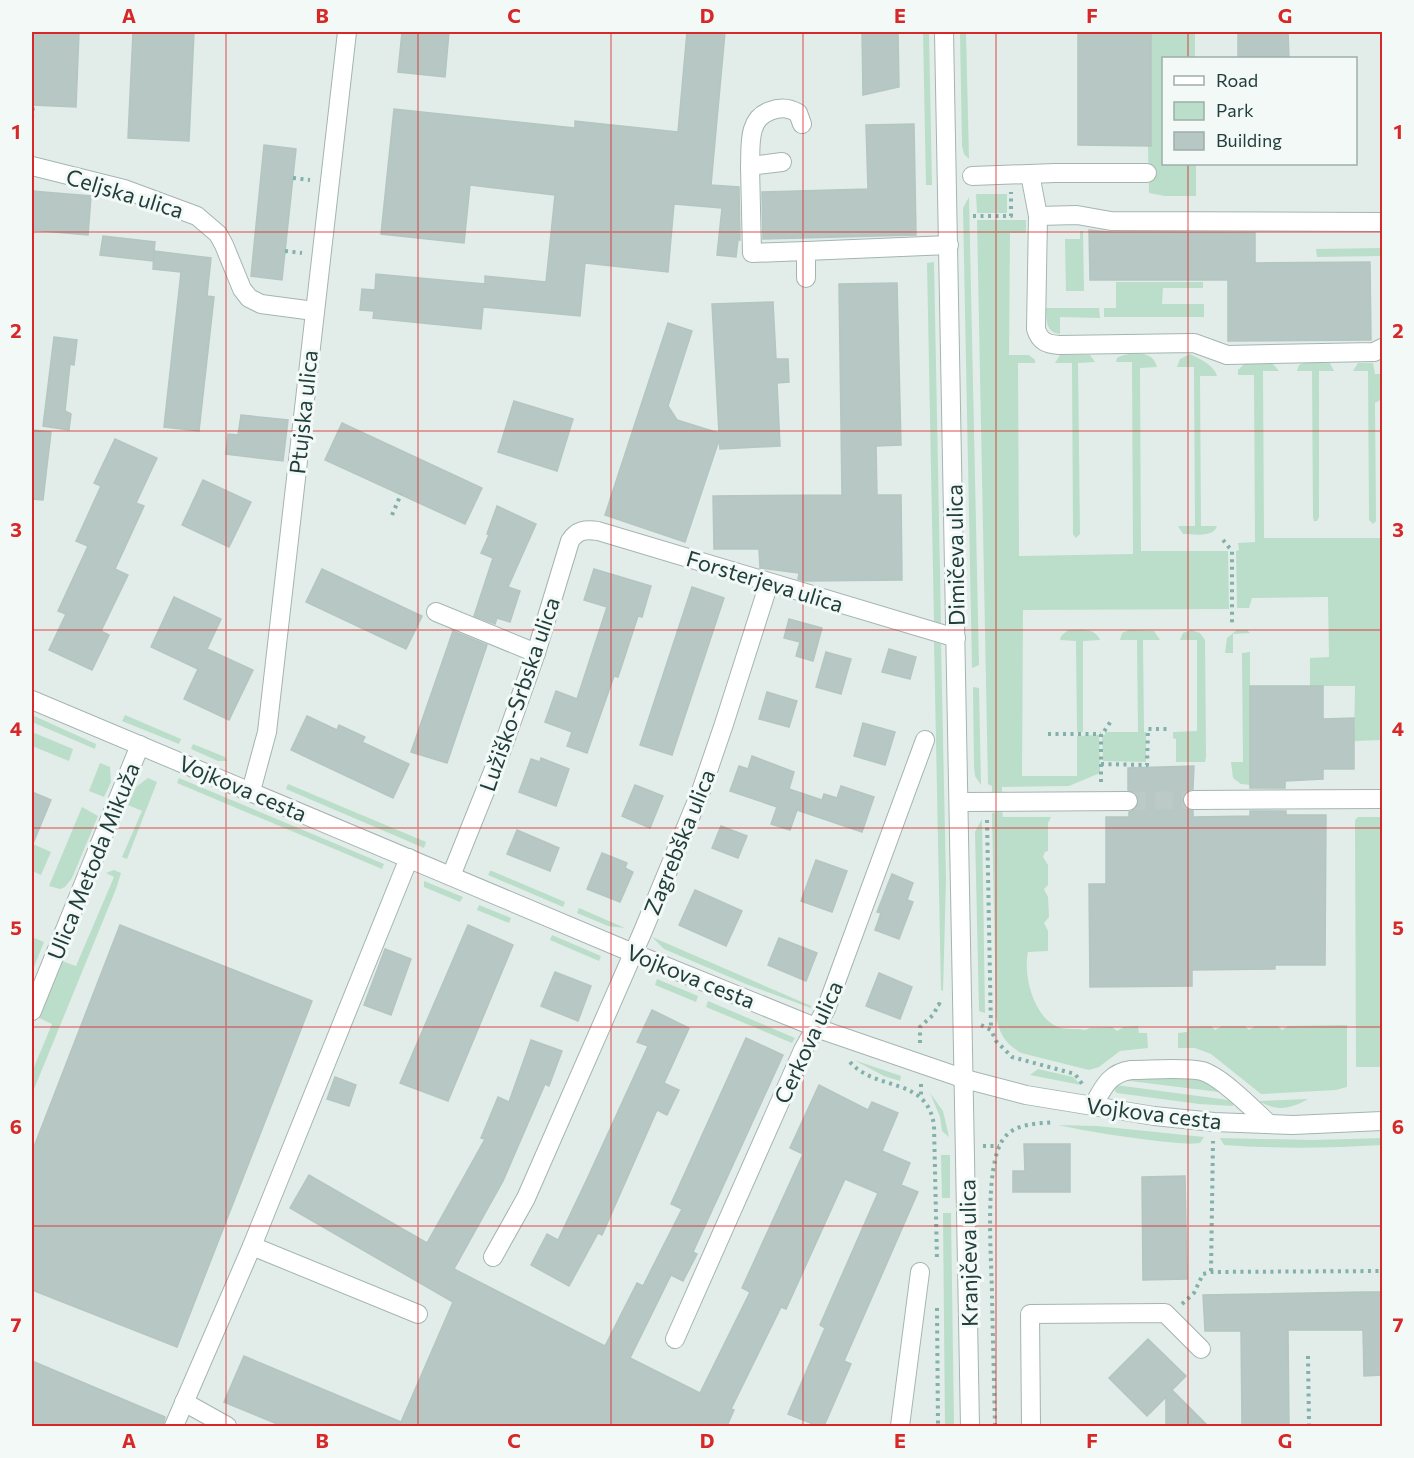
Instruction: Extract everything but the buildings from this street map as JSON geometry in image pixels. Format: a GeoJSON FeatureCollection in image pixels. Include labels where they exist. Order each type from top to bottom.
{"type":"FeatureCollection","features":[{"type":"Feature","properties":{"kind":"street","name":"Ptujska ulica"},"geometry":{"type":"LineString","coordinates":[[251,791],[267,732],[347,32]]}},
{"type":"Feature","properties":{"kind":"street","name":"Dimičeva ulica"},"geometry":{"type":"LineString","coordinates":[[944,32],[964,1079]]}},
{"type":"Feature","properties":{"kind":"street"},"geometry":{"type":"LineString","coordinates":[[802,124],[798,112],[789,108],[777,108],[764,112],[756,119],[752,133],[750,166],[752,253],[949,245]]}},
{"type":"Feature","properties":{"kind":"street"},"geometry":{"type":"LineString","coordinates":[[750,166],[782,162]]}},
{"type":"Feature","properties":{"kind":"street","name":"Celjska ulica"},"geometry":{"type":"LineString","coordinates":[[32,166],[124,189],[197,216],[218,234],[242,289],[249,298],[261,304],[314,311]]}},
{"type":"Feature","properties":{"kind":"street"},"geometry":{"type":"LineString","coordinates":[[1030,174],[1038,216],[1036,329],[1038,336],[1046,343],[1059,345],[1194,343],[1227,355],[1378,350]]}},
{"type":"Feature","properties":{"kind":"street"},"geometry":{"type":"LineString","coordinates":[[972,177],[1030,174],[1147,174]]}},
{"type":"Feature","properties":{"kind":"street"},"geometry":{"type":"LineString","coordinates":[[1038,216],[1077,215],[1111,221],[1383,222]]}},
{"type":"Feature","properties":{"kind":"street"},"geometry":{"type":"LineString","coordinates":[[806,251],[806,278]]}},
{"type":"Feature","properties":{"kind":"street","name":"Forsterjeva ulica"},"geometry":{"type":"LineString","coordinates":[[598,531],[956,638]]}},
{"type":"Feature","properties":{"kind":"street","name":"Lužiško-Srbska ulica"},"geometry":{"type":"LineString","coordinates":[[451,876],[502,750],[536,653],[570,541],[578,532],[598,531]]}},
{"type":"Feature","properties":{"kind":"street","name":"Zagrebška ulica"},"geometry":{"type":"LineString","coordinates":[[493,1257],[526,1198],[625,973],[701,791],[769,583]]}},
{"type":"Feature","properties":{"kind":"street"},"geometry":{"type":"LineString","coordinates":[[436,612],[536,653]]}},
{"type":"Feature","properties":{"kind":"street","name":"Vojkova cesta"},"geometry":{"type":"LineString","coordinates":[[32,700],[633,953],[816,1027],[964,1079],[1026,1095],[1154,1116],[1214,1122],[1269,1124],[1383,1121]]}},
{"type":"Feature","properties":{"kind":"street","name":"Cerkova ulica"},"geometry":{"type":"LineString","coordinates":[[675,1339],[803,1050],[828,1004],[925,740]]}},
{"type":"Feature","properties":{"kind":"street","name":"Ulica Metoda Mikuža"},"geometry":{"type":"LineString","coordinates":[[33,1000],[140,745]]}},
{"type":"Feature","properties":{"kind":"street"},"geometry":{"type":"LineString","coordinates":[[1193,800],[1383,799]]}},
{"type":"Feature","properties":{"kind":"street"},"geometry":{"type":"LineString","coordinates":[[959,802],[1128,801]]}},
{"type":"Feature","properties":{"kind":"street"},"geometry":{"type":"LineString","coordinates":[[174,1426],[252,1246],[409,858]]}},
{"type":"Feature","properties":{"kind":"street"},"geometry":{"type":"LineString","coordinates":[[1092,1106],[1108,1080],[1120,1072],[1131,1070],[1202,1071],[1239,1096],[1269,1124]]}},
{"type":"Feature","properties":{"kind":"street","name":"Kranjčeva ulica"},"geometry":{"type":"LineString","coordinates":[[964,1079],[970,1426]]}},
{"type":"Feature","properties":{"kind":"street"},"geometry":{"type":"LineString","coordinates":[[252,1246],[418,1314]]}},
{"type":"Feature","properties":{"kind":"street"},"geometry":{"type":"LineString","coordinates":[[900,1426],[920,1272]]}},
{"type":"Feature","properties":{"kind":"street"},"geometry":{"type":"LineString","coordinates":[[1031,1426],[1030,1314],[1165,1313],[1201,1349]]}},
{"type":"Feature","properties":{"kind":"street"},"geometry":{"type":"LineString","coordinates":[[184,1402],[227,1426]]}},
{"type":"Feature","properties":{"kind":"path"},"geometry":{"type":"LineString","coordinates":[[32,118],[33,105]]}},
{"type":"Feature","properties":{"kind":"path"},"geometry":{"type":"LineString","coordinates":[[973,216],[1011,216],[1011,175]]}},
{"type":"Feature","properties":{"kind":"path"},"geometry":{"type":"LineString","coordinates":[[392,514],[400,494]]}},
{"type":"Feature","properties":{"kind":"path"},"geometry":{"type":"LineString","coordinates":[[1223,540],[1232,551],[1232,623]]}},
{"type":"Feature","properties":{"kind":"path"},"geometry":{"type":"LineString","coordinates":[[1101,801],[1101,734],[1111,721]]}},
{"type":"Feature","properties":{"kind":"path"},"geometry":{"type":"LineString","coordinates":[[1101,764],[1147,765],[1148,729],[1171,729]]}},
{"type":"Feature","properties":{"kind":"path"},"geometry":{"type":"LineString","coordinates":[[1048,734],[1101,734]]}},
{"type":"Feature","properties":{"kind":"path","name":"Vojkova cesta"},"geometry":{"type":"LineString","coordinates":[[986,802],[991,1030],[996,1041],[1006,1053],[1020,1060],[1075,1074]]}},
{"type":"Feature","properties":{"kind":"path"},"geometry":{"type":"LineString","coordinates":[[920,1027],[933,1015],[939,1004]]}},
{"type":"Feature","properties":{"kind":"path"},"geometry":{"type":"LineString","coordinates":[[855,1068],[914,1092],[921,1098],[931,1110],[934,1145]]}},
{"type":"Feature","properties":{"kind":"path"},"geometry":{"type":"LineString","coordinates":[[1211,1272],[1214,1122]]}},
{"type":"Feature","properties":{"kind":"path","name":"Kranjčeva ulica"},"geometry":{"type":"LineString","coordinates":[[995,1426],[991,1207],[994,1164],[999,1146],[1008,1134],[1015,1129],[1032,1124]]}},
{"type":"Feature","properties":{"kind":"path"},"geometry":{"type":"LineString","coordinates":[[1165,1313],[1184,1303],[1194,1293],[1203,1274],[1211,1272],[1383,1271]]}},
{"type":"Feature","properties":{"kind":"path"},"geometry":{"type":"LineString","coordinates":[[1308,1356],[1309,1426]]}},
{"type":"Feature","properties":{"kind":"green space"},"geometry":{"type":"Polygon","coordinates":[[[923,32],[929,32],[932,185],[926,185],[923,32]]]}},
{"type":"Feature","properties":{"kind":"green space"},"geometry":{"type":"Polygon","coordinates":[[[960,32],[966,32],[969,159],[964,154],[962,146],[960,32]]]}},
{"type":"Feature","properties":{"kind":"green space"},"geometry":{"type":"Polygon","coordinates":[[[1151,32],[1195,32],[1195,57],[1162,57],[1162,165],[1196,165],[1196,196],[1165,196],[1149,193],[1148,146],[1151,145],[1151,32]]]}},
{"type":"Feature","properties":{"kind":"green space"},"geometry":{"type":"Polygon","coordinates":[[[976,194],[1007,194],[1007,213],[977,213],[976,194]]]}},
{"type":"Feature","properties":{"kind":"green space"},"geometry":{"type":"Polygon","coordinates":[[[969,197],[979,665],[972,668],[963,208],[969,197]]]}},
{"type":"Feature","properties":{"kind":"green space"},"geometry":{"type":"Polygon","coordinates":[[[977,220],[1026,220],[1026,233],[1010,233],[1009,355],[1029,355],[1035,360],[1035,363],[1018,363],[1019,556],[1133,554],[1132,362],[1116,362],[1120,356],[1129,354],[1145,354],[1154,360],[1157,367],[1140,368],[1141,551],[1228,551],[1229,609],[1023,610],[1022,776],[1077,776],[1077,736],[1099,735],[1100,773],[1069,786],[1002,787],[1002,793],[992,792],[992,786],[988,784],[977,220]]]}},
{"type":"Feature","properties":{"kind":"green space"},"geometry":{"type":"Polygon","coordinates":[[[1080,231],[1083,231],[1084,291],[1066,291],[1065,239],[1080,239],[1080,231]]]}},
{"type":"Feature","properties":{"kind":"green space"},"geometry":{"type":"Polygon","coordinates":[[[1382,248],[1382,256],[1317,257],[1316,249],[1382,248]]]}},
{"type":"Feature","properties":{"kind":"green space"},"geometry":{"type":"Polygon","coordinates":[[[934,262],[941,624],[934,622],[927,263],[934,262]]]}},
{"type":"Feature","properties":{"kind":"green space"},"geometry":{"type":"Polygon","coordinates":[[[1116,282],[1203,282],[1203,288],[1163,288],[1162,304],[1204,304],[1204,317],[1104,317],[1104,308],[1116,308],[1116,282]]]}},
{"type":"Feature","properties":{"kind":"green space"},"geometry":{"type":"Polygon","coordinates":[[[1046,308],[1099,308],[1100,318],[1060,317],[1060,334],[1049,328],[1046,308]]]}},
{"type":"Feature","properties":{"kind":"green space"},"geometry":{"type":"Polygon","coordinates":[[[1190,354],[1210,366],[1217,376],[1200,376],[1201,526],[1217,526],[1208,534],[1183,534],[1178,526],[1195,526],[1194,367],[1177,367],[1180,359],[1190,354]]]}},
{"type":"Feature","properties":{"kind":"green space"},"geometry":{"type":"Polygon","coordinates":[[[1060,355],[1090,355],[1095,362],[1078,363],[1080,534],[1076,538],[1073,534],[1072,363],[1055,363],[1060,355]]]}},
{"type":"Feature","properties":{"kind":"green space"},"geometry":{"type":"Polygon","coordinates":[[[1272,363],[1279,371],[1263,371],[1264,538],[1382,538],[1382,740],[1354,741],[1355,686],[1310,686],[1310,658],[1329,657],[1328,597],[1252,598],[1249,608],[1237,608],[1236,551],[1239,550],[1238,543],[1255,542],[1254,375],[1238,375],[1238,370],[1244,364],[1272,363]]]}},
{"type":"Feature","properties":{"kind":"green space"},"geometry":{"type":"Polygon","coordinates":[[[1330,363],[1334,371],[1319,371],[1319,517],[1317,521],[1314,521],[1313,517],[1312,371],[1297,371],[1299,365],[1330,363]]]}},
{"type":"Feature","properties":{"kind":"green space"},"geometry":{"type":"Polygon","coordinates":[[[1358,363],[1373,363],[1375,374],[1382,374],[1382,399],[1375,403],[1376,521],[1373,524],[1369,520],[1368,371],[1353,371],[1358,363]]]}},
{"type":"Feature","properties":{"kind":"green space"},"geometry":{"type":"Polygon","coordinates":[[[1068,630],[1091,631],[1100,640],[1083,641],[1083,732],[1077,732],[1076,641],[1060,640],[1068,630]]]}},
{"type":"Feature","properties":{"kind":"green space"},"geometry":{"type":"Polygon","coordinates":[[[1129,630],[1154,631],[1160,640],[1143,640],[1146,762],[1103,761],[1102,735],[1105,735],[1105,732],[1138,732],[1137,640],[1120,640],[1122,633],[1129,630]]]}},
{"type":"Feature","properties":{"kind":"green space"},"geometry":{"type":"Polygon","coordinates":[[[1191,630],[1200,633],[1205,640],[1206,757],[1205,762],[1176,762],[1176,739],[1173,738],[1173,732],[1197,731],[1197,640],[1180,640],[1183,633],[1191,630]]]}},
{"type":"Feature","properties":{"kind":"green space"},"geometry":{"type":"Polygon","coordinates":[[[1237,630],[1247,630],[1250,633],[1233,634],[1233,653],[1225,653],[1227,638],[1237,630]]]}},
{"type":"Feature","properties":{"kind":"green space"},"geometry":{"type":"Polygon","coordinates":[[[934,642],[941,644],[946,880],[943,991],[941,990],[934,642]]]}},
{"type":"Feature","properties":{"kind":"green space"},"geometry":{"type":"Polygon","coordinates":[[[1250,652],[1250,785],[1241,784],[1233,778],[1231,762],[1243,762],[1242,653],[1250,652]]]}},
{"type":"Feature","properties":{"kind":"green space"},"geometry":{"type":"Polygon","coordinates":[[[973,687],[979,688],[981,785],[975,776],[974,767],[973,687]]]}},
{"type":"Feature","properties":{"kind":"green space"},"geometry":{"type":"Polygon","coordinates":[[[32,715],[96,744],[95,749],[32,722],[32,715]]]}},
{"type":"Feature","properties":{"kind":"green space"},"geometry":{"type":"Polygon","coordinates":[[[125,715],[181,739],[179,744],[122,721],[125,715]]]}},
{"type":"Feature","properties":{"kind":"green space"},"geometry":{"type":"Polygon","coordinates":[[[32,732],[73,749],[69,761],[32,746],[32,732]]]}},
{"type":"Feature","properties":{"kind":"green space"},"geometry":{"type":"Polygon","coordinates":[[[193,744],[225,757],[227,761],[218,761],[191,749],[193,744]]]}},
{"type":"Feature","properties":{"kind":"green space"},"geometry":{"type":"Polygon","coordinates":[[[100,763],[110,767],[111,782],[104,797],[89,791],[100,763]]]}},
{"type":"Feature","properties":{"kind":"green space"},"geometry":{"type":"Polygon","coordinates":[[[148,778],[157,782],[127,859],[122,857],[142,811],[128,805],[136,787],[148,778]]]}},
{"type":"Feature","properties":{"kind":"green space"},"geometry":{"type":"Polygon","coordinates":[[[179,778],[384,864],[382,869],[177,783],[179,778]]]}},
{"type":"Feature","properties":{"kind":"green space"},"geometry":{"type":"Polygon","coordinates":[[[288,784],[426,842],[424,848],[286,789],[288,784]]]}},
{"type":"Feature","properties":{"kind":"green space"},"geometry":{"type":"Polygon","coordinates":[[[82,807],[98,816],[72,878],[65,887],[60,889],[49,886],[82,807]]]}},
{"type":"Feature","properties":{"kind":"green space"},"geometry":{"type":"Polygon","coordinates":[[[1002,811],[1003,817],[1051,817],[1048,823],[1048,851],[1043,857],[1048,865],[1048,885],[1044,889],[1048,897],[1049,917],[1044,923],[1048,931],[1048,951],[1028,952],[1027,961],[1029,983],[1036,1005],[1049,1022],[1061,1028],[1085,1030],[1112,1027],[1117,1031],[1124,1027],[1138,1026],[1139,1033],[1147,1033],[1148,1048],[1120,1051],[1099,1067],[1089,1070],[1021,1053],[1004,1038],[996,1016],[992,813],[1002,811]]]}},
{"type":"Feature","properties":{"kind":"green space"},"geometry":{"type":"Polygon","coordinates":[[[1358,817],[1382,817],[1382,1067],[1356,1067],[1355,820],[1358,817]]]}},
{"type":"Feature","properties":{"kind":"green space"},"geometry":{"type":"Polygon","coordinates":[[[982,819],[985,1013],[979,1011],[975,832],[982,819]]]}},
{"type":"Feature","properties":{"kind":"green space"},"geometry":{"type":"Polygon","coordinates":[[[33,844],[51,852],[41,875],[32,871],[33,844]]]}},
{"type":"Feature","properties":{"kind":"green space"},"geometry":{"type":"Polygon","coordinates":[[[114,870],[121,873],[116,889],[32,1094],[32,1072],[52,1024],[39,1018],[62,961],[76,966],[114,877],[106,873],[114,870]]]}},
{"type":"Feature","properties":{"kind":"green space"},"geometry":{"type":"Polygon","coordinates":[[[490,871],[565,902],[563,907],[488,875],[490,871]]]}},
{"type":"Feature","properties":{"kind":"green space"},"geometry":{"type":"Polygon","coordinates":[[[424,881],[463,897],[460,902],[424,887],[424,881]]]}},
{"type":"Feature","properties":{"kind":"green space"},"geometry":{"type":"Polygon","coordinates":[[[479,905],[511,918],[509,923],[477,910],[479,905]]]}},
{"type":"Feature","properties":{"kind":"green space"},"geometry":{"type":"Polygon","coordinates":[[[579,908],[625,928],[608,926],[577,913],[579,908]]]}},
{"type":"Feature","properties":{"kind":"green space"},"geometry":{"type":"Polygon","coordinates":[[[552,935],[601,956],[599,961],[550,940],[552,935]]]}},
{"type":"Feature","properties":{"kind":"green space"},"geometry":{"type":"Polygon","coordinates":[[[32,937],[44,942],[32,972],[32,937]]]}},
{"type":"Feature","properties":{"kind":"green space"},"geometry":{"type":"Polygon","coordinates":[[[652,937],[811,1006],[811,1008],[746,984],[664,949],[652,937]]]}},
{"type":"Feature","properties":{"kind":"green space"},"geometry":{"type":"Polygon","coordinates":[[[657,979],[698,996],[696,1002],[655,985],[657,979]]]}},
{"type":"Feature","properties":{"kind":"green space"},"geometry":{"type":"Polygon","coordinates":[[[708,1001],[795,1038],[792,1043],[706,1007],[708,1001]]]}},
{"type":"Feature","properties":{"kind":"green space"},"geometry":{"type":"Polygon","coordinates":[[[1347,1025],[1347,1087],[1336,1090],[1261,1094],[1211,1054],[1195,1048],[1178,1048],[1178,1033],[1187,1032],[1187,1027],[1211,1026],[1215,1030],[1222,1026],[1245,1026],[1249,1030],[1255,1026],[1278,1026],[1282,1030],[1288,1026],[1347,1025]]]}},
{"type":"Feature","properties":{"kind":"green space"},"geometry":{"type":"Polygon","coordinates":[[[854,1060],[901,1076],[900,1081],[884,1076],[854,1060]]]}},
{"type":"Feature","properties":{"kind":"green space"},"geometry":{"type":"Polygon","coordinates":[[[1038,1069],[1073,1077],[1081,1085],[1030,1075],[1038,1069]]]}},
{"type":"Feature","properties":{"kind":"green space"},"geometry":{"type":"Polygon","coordinates":[[[1196,1079],[1205,1081],[1219,1092],[1122,1080],[1196,1079]]]}},
{"type":"Feature","properties":{"kind":"green space"},"geometry":{"type":"Polygon","coordinates":[[[1116,1085],[1228,1100],[1233,1106],[1117,1093],[1116,1085]]]}},
{"type":"Feature","properties":{"kind":"green space"},"geometry":{"type":"Polygon","coordinates":[[[930,1093],[943,1111],[949,1137],[942,1131],[940,1117],[930,1093]]]}},
{"type":"Feature","properties":{"kind":"green space"},"geometry":{"type":"Polygon","coordinates":[[[1308,1099],[1284,1108],[1272,1107],[1259,1101],[1308,1099]]]}},
{"type":"Feature","properties":{"kind":"green space"},"geometry":{"type":"Polygon","coordinates":[[[1058,1125],[1097,1126],[1204,1137],[1200,1143],[1189,1144],[1120,1136],[1058,1125]]]}},
{"type":"Feature","properties":{"kind":"green space"},"geometry":{"type":"Polygon","coordinates":[[[1220,1138],[1312,1140],[1382,1138],[1382,1145],[1303,1148],[1244,1146],[1224,1145],[1220,1138]]]}},
{"type":"Feature","properties":{"kind":"green space"},"geometry":{"type":"Polygon","coordinates":[[[941,1155],[950,1155],[950,1198],[942,1198],[941,1155]]]}},
{"type":"Feature","properties":{"kind":"green space"},"geometry":{"type":"Polygon","coordinates":[[[943,1213],[951,1213],[954,1426],[945,1426],[943,1213]]]}},
{"type":"Feature","properties":{"kind":"tunnel"},"geometry":{"type":"LineString","coordinates":[[1128,801],[1193,800]]}}]}
